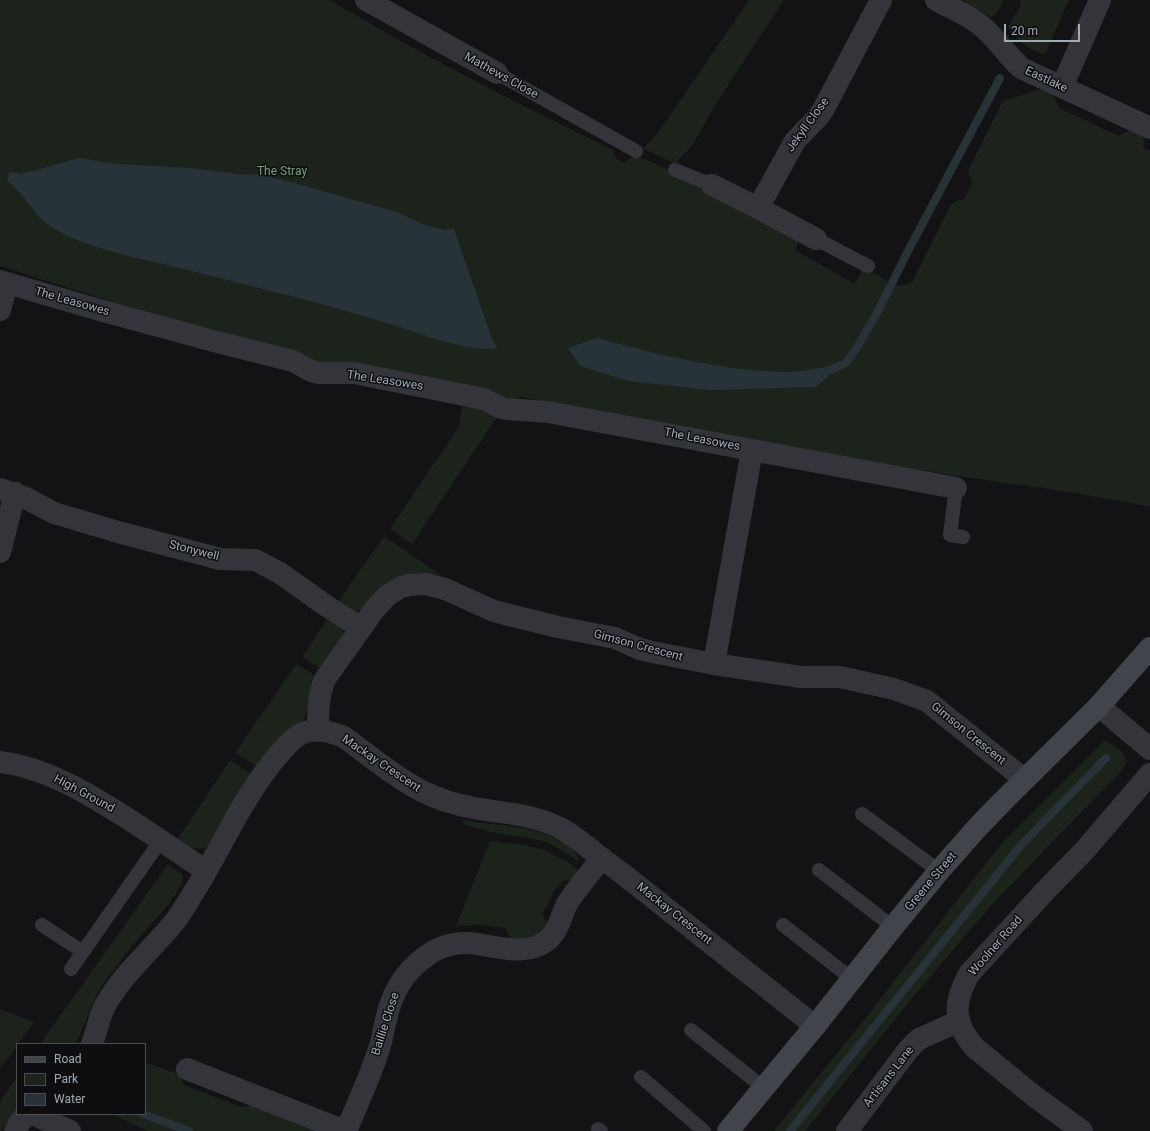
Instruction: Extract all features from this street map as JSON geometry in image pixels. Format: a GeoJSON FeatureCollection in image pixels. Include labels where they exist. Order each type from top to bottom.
{"type":"FeatureCollection","features":[{"type":"Feature","properties":{"kind":"street","name":"Mathews Close"},"geometry":{"type":"LineString","coordinates":[[366,0],[497,73]]}},
{"type":"Feature","properties":{"kind":"street","name":"Jekyll Close"},"geometry":{"type":"LineString","coordinates":[[758,208],[795,141],[823,110],[881,0]]}},
{"type":"Feature","properties":{"kind":"street","name":"Eastlake"},"geometry":{"type":"LineString","coordinates":[[936,0],[977,22],[991,35],[1012,61],[1021,68],[1150,128]]}},
{"type":"Feature","properties":{"kind":"street"},"geometry":{"type":"LineString","coordinates":[[1062,87],[1100,0]]}},
{"type":"Feature","properties":{"kind":"street"},"geometry":{"type":"LineString","coordinates":[[712,185],[816,239]]}},
{"type":"Feature","properties":{"kind":"street"},"geometry":{"type":"LineString","coordinates":[[0,310],[4,282]]}},
{"type":"Feature","properties":{"kind":"street","name":"The Leasowes"},"geometry":{"type":"LineString","coordinates":[[4,282],[217,342],[283,358],[293,361],[311,371],[319,373],[354,373],[484,399],[506,409],[548,412],[956,488]]}},
{"type":"Feature","properties":{"kind":"street","name":"The Leasowes"},"geometry":{"type":"LineString","coordinates":[[714,664],[752,450]]}},
{"type":"Feature","properties":{"kind":"street","name":"Stonywell"},"geometry":{"type":"LineString","coordinates":[[0,552],[8,491],[26,498],[54,513],[118,532],[220,559],[255,560],[280,573],[361,628]]}},
{"type":"Feature","properties":{"kind":"street","name":"Gimson Crescent"},"geometry":{"type":"LineString","coordinates":[[318,731],[320,692],[325,679],[361,628],[381,602],[393,591],[400,587],[409,585],[426,584],[445,589],[494,611],[509,616],[615,638],[640,649],[652,652],[714,664],[801,677],[840,677],[894,689],[928,701],[1024,779]]}},
{"type":"Feature","properties":{"kind":"street","name":"Greene Street"},"geometry":{"type":"LineString","coordinates":[[728,1131],[816,1026],[893,927],[939,871],[976,829],[1024,779],[1099,706],[1150,648]]}},
{"type":"Feature","properties":{"kind":"street"},"geometry":{"type":"LineString","coordinates":[[1099,706],[1150,749]]}},
{"type":"Feature","properties":{"kind":"street","name":"Mackay Crescent"},"geometry":{"type":"LineString","coordinates":[[92,1043],[101,1013],[110,997],[129,972],[176,920],[265,771],[295,737],[303,733],[318,731],[335,733],[344,737],[392,774],[422,792],[459,805],[528,816],[543,821],[572,835],[633,881],[816,1026]]}},
{"type":"Feature","properties":{"kind":"street","name":"High Ground"},"geometry":{"type":"LineString","coordinates":[[0,762],[43,773],[73,786],[102,802],[206,871]]}},
{"type":"Feature","properties":{"kind":"street","name":"Woolner Road"},"geometry":{"type":"LineString","coordinates":[[1082,1131],[1034,1096],[974,1048],[962,1032],[958,1014],[959,998],[961,990],[969,974],[1045,891],[1085,850],[1150,774]]}},
{"type":"Feature","properties":{"kind":"street","name":"Baillie Close"},"geometry":{"type":"LineString","coordinates":[[187,1069],[346,1131],[378,1052],[390,1005],[401,982],[415,966],[424,957],[435,951],[456,944],[466,943],[518,950],[542,944],[555,933],[566,906],[602,858]]}},
{"type":"Feature","properties":{"kind":"street","name":"Artisans Lane"},"geometry":{"type":"LineString","coordinates":[[847,1131],[908,1050],[919,1039],[959,1021]]}},
{"type":"Feature","properties":{"kind":"street"},"geometry":{"type":"LineString","coordinates":[[15,1131],[20,1122],[27,1115]]}},
{"type":"Feature","properties":{"kind":"street"},"geometry":{"type":"LineString","coordinates":[[35,1115],[70,1131]]}},
{"type":"Feature","properties":{"kind":"lane","name":"Mathews Close"},"geometry":{"type":"LineString","coordinates":[[497,73],[636,151]]}},
{"type":"Feature","properties":{"kind":"lane"},"geometry":{"type":"LineString","coordinates":[[675,170],[712,185]]}},
{"type":"Feature","properties":{"kind":"lane"},"geometry":{"type":"LineString","coordinates":[[816,239],[868,266]]}},
{"type":"Feature","properties":{"kind":"lane","name":"The Leasowes"},"geometry":{"type":"LineString","coordinates":[[956,488],[950,535],[963,537]]}},
{"type":"Feature","properties":{"kind":"lane"},"geometry":{"type":"LineString","coordinates":[[862,814],[939,871]]}},
{"type":"Feature","properties":{"kind":"lane"},"geometry":{"type":"LineString","coordinates":[[71,969],[161,840]]}},
{"type":"Feature","properties":{"kind":"lane"},"geometry":{"type":"LineString","coordinates":[[818,870],[893,927]]}},
{"type":"Feature","properties":{"kind":"lane"},"geometry":{"type":"LineString","coordinates":[[42,924],[83,952]]}},
{"type":"Feature","properties":{"kind":"lane"},"geometry":{"type":"LineString","coordinates":[[783,925],[852,979]]}},
{"type":"Feature","properties":{"kind":"lane"},"geometry":{"type":"LineString","coordinates":[[691,1030],[764,1088]]}},
{"type":"Feature","properties":{"kind":"lane"},"geometry":{"type":"LineString","coordinates":[[641,1077],[704,1131]]}},
{"type":"Feature","properties":{"kind":"green space","name":"The Stray"},"geometry":{"type":"Polygon","coordinates":[[[0,0],[330,0],[434,59],[613,150],[616,159],[625,163],[634,154],[685,178],[704,191],[799,240],[795,250],[855,284],[863,267],[891,283],[900,286],[912,282],[951,204],[965,198],[972,183],[968,171],[1003,101],[1040,89],[1053,94],[1059,108],[1119,136],[1129,130],[1143,137],[1144,148],[1150,151],[1150,507],[1038,487],[881,464],[521,397],[514,399],[334,367],[141,311],[0,266],[0,0]]]}},
{"type":"Feature","properties":{"kind":"green space"},"geometry":{"type":"Polygon","coordinates":[[[749,0],[784,0],[717,102],[692,146],[679,159],[676,165],[643,148],[657,134],[749,0]]]}},
{"type":"Feature","properties":{"kind":"green space"},"geometry":{"type":"Polygon","coordinates":[[[963,0],[1003,1],[997,13],[990,17],[963,0]]]}},
{"type":"Feature","properties":{"kind":"green space"},"geometry":{"type":"Polygon","coordinates":[[[1021,0],[1069,0],[1045,55],[1024,44],[1008,27],[1021,5],[1019,3],[1021,0]]]}},
{"type":"Feature","properties":{"kind":"green space"},"geometry":{"type":"Polygon","coordinates":[[[472,404],[497,417],[412,544],[390,529],[456,431],[459,425],[462,407],[472,404]]]}},
{"type":"Feature","properties":{"kind":"green space"},"geometry":{"type":"Polygon","coordinates":[[[384,536],[441,575],[418,573],[396,577],[384,585],[364,608],[357,611],[338,602],[384,536]]]}},
{"type":"Feature","properties":{"kind":"green space"},"geometry":{"type":"Polygon","coordinates":[[[328,618],[340,627],[344,635],[322,670],[302,657],[328,618]]]}},
{"type":"Feature","properties":{"kind":"green space"},"geometry":{"type":"Polygon","coordinates":[[[296,664],[316,676],[311,688],[304,720],[279,737],[257,766],[235,753],[296,664]]]}},
{"type":"Feature","properties":{"kind":"green space"},"geometry":{"type":"Polygon","coordinates":[[[1104,741],[1118,748],[1123,754],[1127,761],[1123,769],[995,901],[919,990],[805,1131],[774,1131],[863,1021],[1001,844],[1104,741]]]}},
{"type":"Feature","properties":{"kind":"green space"},"geometry":{"type":"Polygon","coordinates":[[[230,760],[251,774],[212,844],[198,849],[177,840],[230,760]]]}},
{"type":"Feature","properties":{"kind":"green space"},"geometry":{"type":"Polygon","coordinates":[[[464,820],[513,826],[548,835],[565,843],[573,849],[580,862],[562,850],[546,842],[525,837],[495,833],[463,824],[464,820]]]}},
{"type":"Feature","properties":{"kind":"green space"},"geometry":{"type":"Polygon","coordinates":[[[490,841],[523,845],[545,850],[574,866],[578,872],[574,880],[563,881],[555,890],[542,914],[548,926],[538,937],[512,941],[505,928],[481,925],[456,926],[490,841]]]}},
{"type":"Feature","properties":{"kind":"green space"},"geometry":{"type":"Polygon","coordinates":[[[168,864],[183,875],[182,884],[169,904],[131,947],[100,988],[76,1043],[41,1043],[168,864]]]}},
{"type":"Feature","properties":{"kind":"green space"},"geometry":{"type":"Polygon","coordinates":[[[0,1009],[34,1022],[19,1043],[16,1043],[16,1047],[0,1069],[0,1009]]]}},
{"type":"Feature","properties":{"kind":"green space"},"geometry":{"type":"Polygon","coordinates":[[[146,1062],[180,1075],[184,1085],[241,1107],[259,1105],[289,1121],[314,1131],[148,1131],[113,1115],[146,1115],[146,1062]]]}},
{"type":"Feature","properties":{"kind":"green space"},"geometry":{"type":"Polygon","coordinates":[[[16,1078],[16,1110],[1,1131],[0,1131],[0,1101],[16,1078]]]}},
{"type":"Feature","properties":{"kind":"water"},"geometry":{"type":"Polygon","coordinates":[[[79,158],[117,164],[190,168],[238,174],[262,175],[396,212],[425,225],[444,230],[454,229],[493,342],[498,348],[474,348],[446,342],[314,302],[116,253],[70,237],[56,230],[42,220],[14,186],[7,181],[9,172],[22,174],[79,158]]]}},
{"type":"Feature","properties":{"kind":"water"},"geometry":{"type":"Polygon","coordinates":[[[597,338],[668,356],[739,369],[788,372],[804,371],[831,366],[828,377],[815,387],[709,390],[629,381],[580,366],[568,348],[597,338]]]}},
{"type":"Feature","properties":{"kind":"waterway"},"geometry":{"type":"LineString","coordinates":[[830,370],[846,363],[877,313],[909,249],[1000,78]]}},
{"type":"Feature","properties":{"kind":"waterway"},"geometry":{"type":"LineString","coordinates":[[790,1131],[1022,844],[1106,758]]}},
{"type":"Feature","properties":{"kind":"waterway"},"geometry":{"type":"LineString","coordinates":[[146,1115],[189,1131]]}}]}
